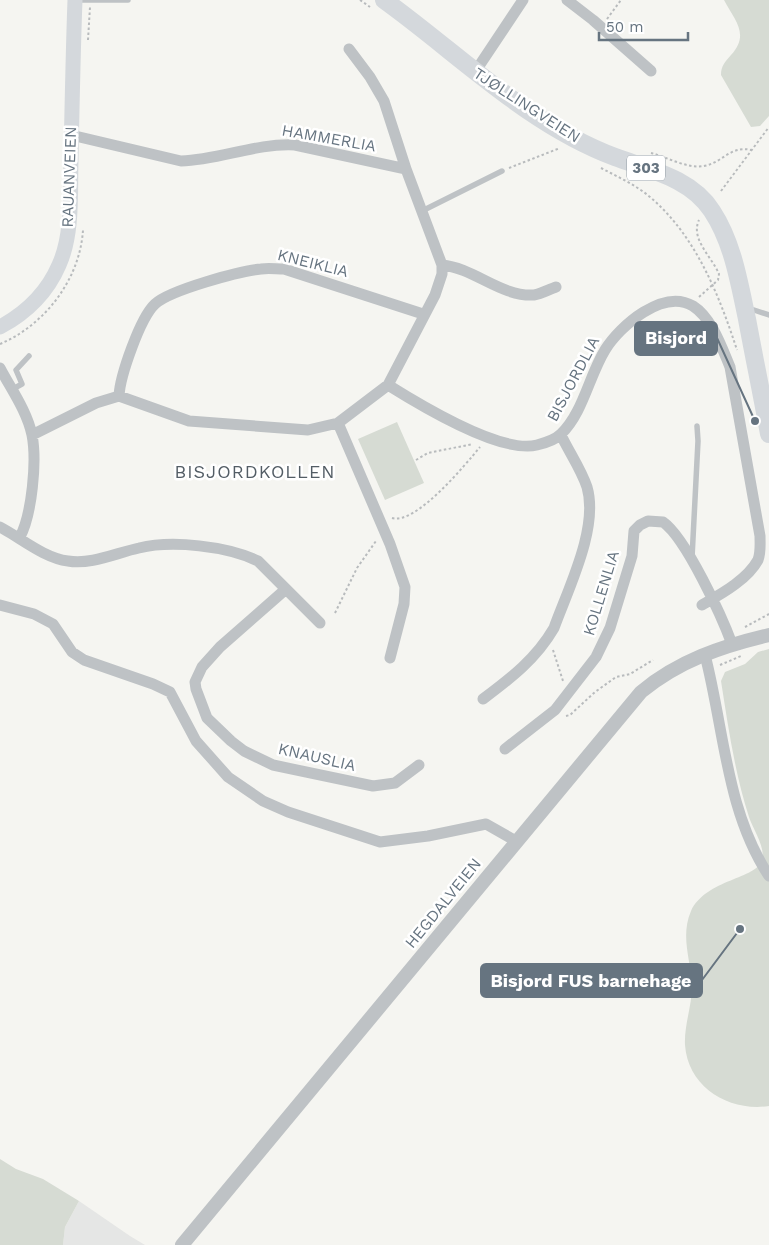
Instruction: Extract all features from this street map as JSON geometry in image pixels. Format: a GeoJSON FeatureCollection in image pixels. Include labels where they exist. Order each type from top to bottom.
{"type":"FeatureCollection","features":[{"type":"Feature","properties":{"kind":"main road","name":"RAUANVEIEN"},"geometry":{"type":"LineString","coordinates":[[0,327],[19,316],[40,297],[54,276],[63,257],[69,218],[77,0]]}},
{"type":"Feature","properties":{"kind":"main road","name":"TJØLLINGVEIEN"},"geometry":{"type":"LineString","coordinates":[[384,0],[475,72],[572,137],[612,156],[676,180],[702,198],[720,222],[728,243],[745,312],[769,434]]}},
{"type":"Feature","properties":{"kind":"street"},"geometry":{"type":"LineString","coordinates":[[475,72],[522,0]]}},
{"type":"Feature","properties":{"kind":"street"},"geometry":{"type":"LineString","coordinates":[[567,0],[651,71]]}},
{"type":"Feature","properties":{"kind":"street","name":"HAMMERLIA"},"geometry":{"type":"LineString","coordinates":[[349,49],[370,77],[384,101],[406,169],[442,265]]}},
{"type":"Feature","properties":{"kind":"street","name":"HAMMERLIA"},"geometry":{"type":"LineString","coordinates":[[72,135],[181,161],[257,147],[281,145],[295,146],[406,169]]}},
{"type":"Feature","properties":{"kind":"street"},"geometry":{"type":"LineString","coordinates":[[32,435],[96,403],[119,396],[189,421],[308,430],[338,422],[388,385],[435,295],[442,274],[442,265],[454,266],[506,290],[520,293],[535,295],[556,287]]}},
{"type":"Feature","properties":{"kind":"street","name":"KNEIKLIA"},"geometry":{"type":"LineString","coordinates":[[119,396],[120,380],[142,325],[153,306],[163,299],[186,289],[245,272],[260,269],[284,269],[424,314]]}},
{"type":"Feature","properties":{"kind":"street","name":"BISJORDLIA"},"geometry":{"type":"LineString","coordinates":[[388,385],[416,402],[510,446],[536,445],[560,435],[571,421],[604,352],[624,326],[635,318],[663,304],[680,302],[692,306]]}},
{"type":"Feature","properties":{"kind":"street"},"geometry":{"type":"LineString","coordinates":[[692,306],[715,335],[730,368],[760,536],[761,551],[758,560],[744,576],[702,605]]}},
{"type":"Feature","properties":{"kind":"street"},"geometry":{"type":"LineString","coordinates":[[0,368],[32,435],[30,507],[26,524],[20,537]]}},
{"type":"Feature","properties":{"kind":"street"},"geometry":{"type":"LineString","coordinates":[[338,422],[378,514],[405,587],[404,604],[390,658]]}},
{"type":"Feature","properties":{"kind":"street","name":"BISJORDLIA"},"geometry":{"type":"LineString","coordinates":[[483,699],[524,668],[548,639],[554,628],[582,551],[589,517],[587,488],[560,435]]}},
{"type":"Feature","properties":{"kind":"street","name":"KOLLENLIA"},"geometry":{"type":"LineString","coordinates":[[505,749],[558,707],[596,657],[603,644],[632,556],[634,531],[640,525],[655,520],[664,522],[674,532],[712,599],[732,644]]}},
{"type":"Feature","properties":{"kind":"street"},"geometry":{"type":"LineString","coordinates":[[0,527],[55,557],[68,561],[100,558],[158,544],[176,544],[230,552],[258,561],[320,623]]}},
{"type":"Feature","properties":{"kind":"street","name":"KNAUSLIA"},"geometry":{"type":"LineString","coordinates":[[286,589],[220,647],[202,667],[195,682],[207,718],[238,746],[273,765],[373,786],[394,783],[419,765]]}},
{"type":"Feature","properties":{"kind":"street"},"geometry":{"type":"LineString","coordinates":[[0,605],[34,614],[49,621],[72,652],[84,660],[153,684],[170,692],[188,728],[203,750],[228,777],[263,801],[288,812],[380,842],[428,836],[486,824],[516,841]]}},
{"type":"Feature","properties":{"kind":"street","name":"HEGDALVEIEN"},"geometry":{"type":"LineString","coordinates":[[182,1245],[641,692],[659,677],[679,665],[732,644],[769,636]]}},
{"type":"Feature","properties":{"kind":"street"},"geometry":{"type":"LineString","coordinates":[[706,655],[721,734],[744,824],[761,864],[769,876]]}},
{"type":"Feature","properties":{"kind":"lane"},"geometry":{"type":"LineString","coordinates":[[77,0],[128,0]]}},
{"type":"Feature","properties":{"kind":"lane"},"geometry":{"type":"LineString","coordinates":[[422,211],[502,171]]}},
{"type":"Feature","properties":{"kind":"lane"},"geometry":{"type":"LineString","coordinates":[[745,312],[754,310],[769,315]]}},
{"type":"Feature","properties":{"kind":"lane"},"geometry":{"type":"LineString","coordinates":[[11,390],[22,384],[16,370],[29,356]]}},
{"type":"Feature","properties":{"kind":"lane"},"geometry":{"type":"LineString","coordinates":[[691,560],[698,441],[696,426]]}},
{"type":"Feature","properties":{"kind":"path"},"geometry":{"type":"LineString","coordinates":[[601,27],[621,0]]}},
{"type":"Feature","properties":{"kind":"path"},"geometry":{"type":"LineString","coordinates":[[721,191],[769,127]]}},
{"type":"Feature","properties":{"kind":"path"},"geometry":{"type":"LineString","coordinates":[[502,171],[560,148]]}},
{"type":"Feature","properties":{"kind":"path"},"geometry":{"type":"LineString","coordinates":[[645,151],[701,167],[714,163],[732,151],[751,150]]}},
{"type":"Feature","properties":{"kind":"path"},"geometry":{"type":"LineString","coordinates":[[692,306],[719,277],[717,268],[698,236],[697,226],[699,220]]}},
{"type":"Feature","properties":{"kind":"path"},"geometry":{"type":"LineString","coordinates":[[378,514],[401,519],[424,505],[456,477],[482,444],[428,453],[416,460]]}},
{"type":"Feature","properties":{"kind":"path"},"geometry":{"type":"LineString","coordinates":[[335,613],[357,568],[384,529]]}},
{"type":"Feature","properties":{"kind":"path"},"geometry":{"type":"LineString","coordinates":[[548,639],[567,695]]}},
{"type":"Feature","properties":{"kind":"path"},"geometry":{"type":"LineString","coordinates":[[558,707],[566,716],[570,715],[595,692],[616,677],[630,674],[653,660]]}},
{"type":"Feature","properties":{"kind":"shaded area"},"geometry":{"type":"Polygon","coordinates":[[[724,0],[769,0],[769,116],[760,126],[751,127],[721,75],[724,64],[737,47],[740,34],[736,21],[724,0]]]}},
{"type":"Feature","properties":{"kind":"shaded area"},"geometry":{"type":"Polygon","coordinates":[[[397,422],[424,483],[385,500],[358,439],[397,422]]]}},
{"type":"Feature","properties":{"kind":"shaded area"},"geometry":{"type":"Polygon","coordinates":[[[769,649],[769,1106],[754,1107],[726,1101],[714,1094],[694,1074],[688,1060],[685,1038],[692,986],[686,930],[691,911],[698,900],[708,892],[751,871],[762,860],[761,844],[749,817],[732,750],[721,681],[725,672],[745,664],[758,652],[769,649]]]}},
{"type":"Feature","properties":{"kind":"shaded area"},"geometry":{"type":"Polygon","coordinates":[[[0,1159],[16,1169],[43,1179],[79,1201],[65,1227],[63,1245],[0,1245],[0,1159]]]}},
{"type":"Feature","properties":{"kind":"shaded area"},"geometry":{"type":"Polygon","coordinates":[[[79,1201],[145,1245],[63,1245],[65,1227],[79,1201]]]}},
{"type":"Feature","properties":{"kind":"place","name":"Bisjord"},"geometry":{"type":"Point","coordinates":[755,421]}},
{"type":"Feature","properties":{"kind":"place","name":"Bisjord FUS barnehage"},"geometry":{"type":"Point","coordinates":[740,929]}},
{"type":"Feature","properties":{"kind":"district","name":"BISJORDKOLLEN"},"geometry":{"type":"Point","coordinates":[255,471]}}]}
